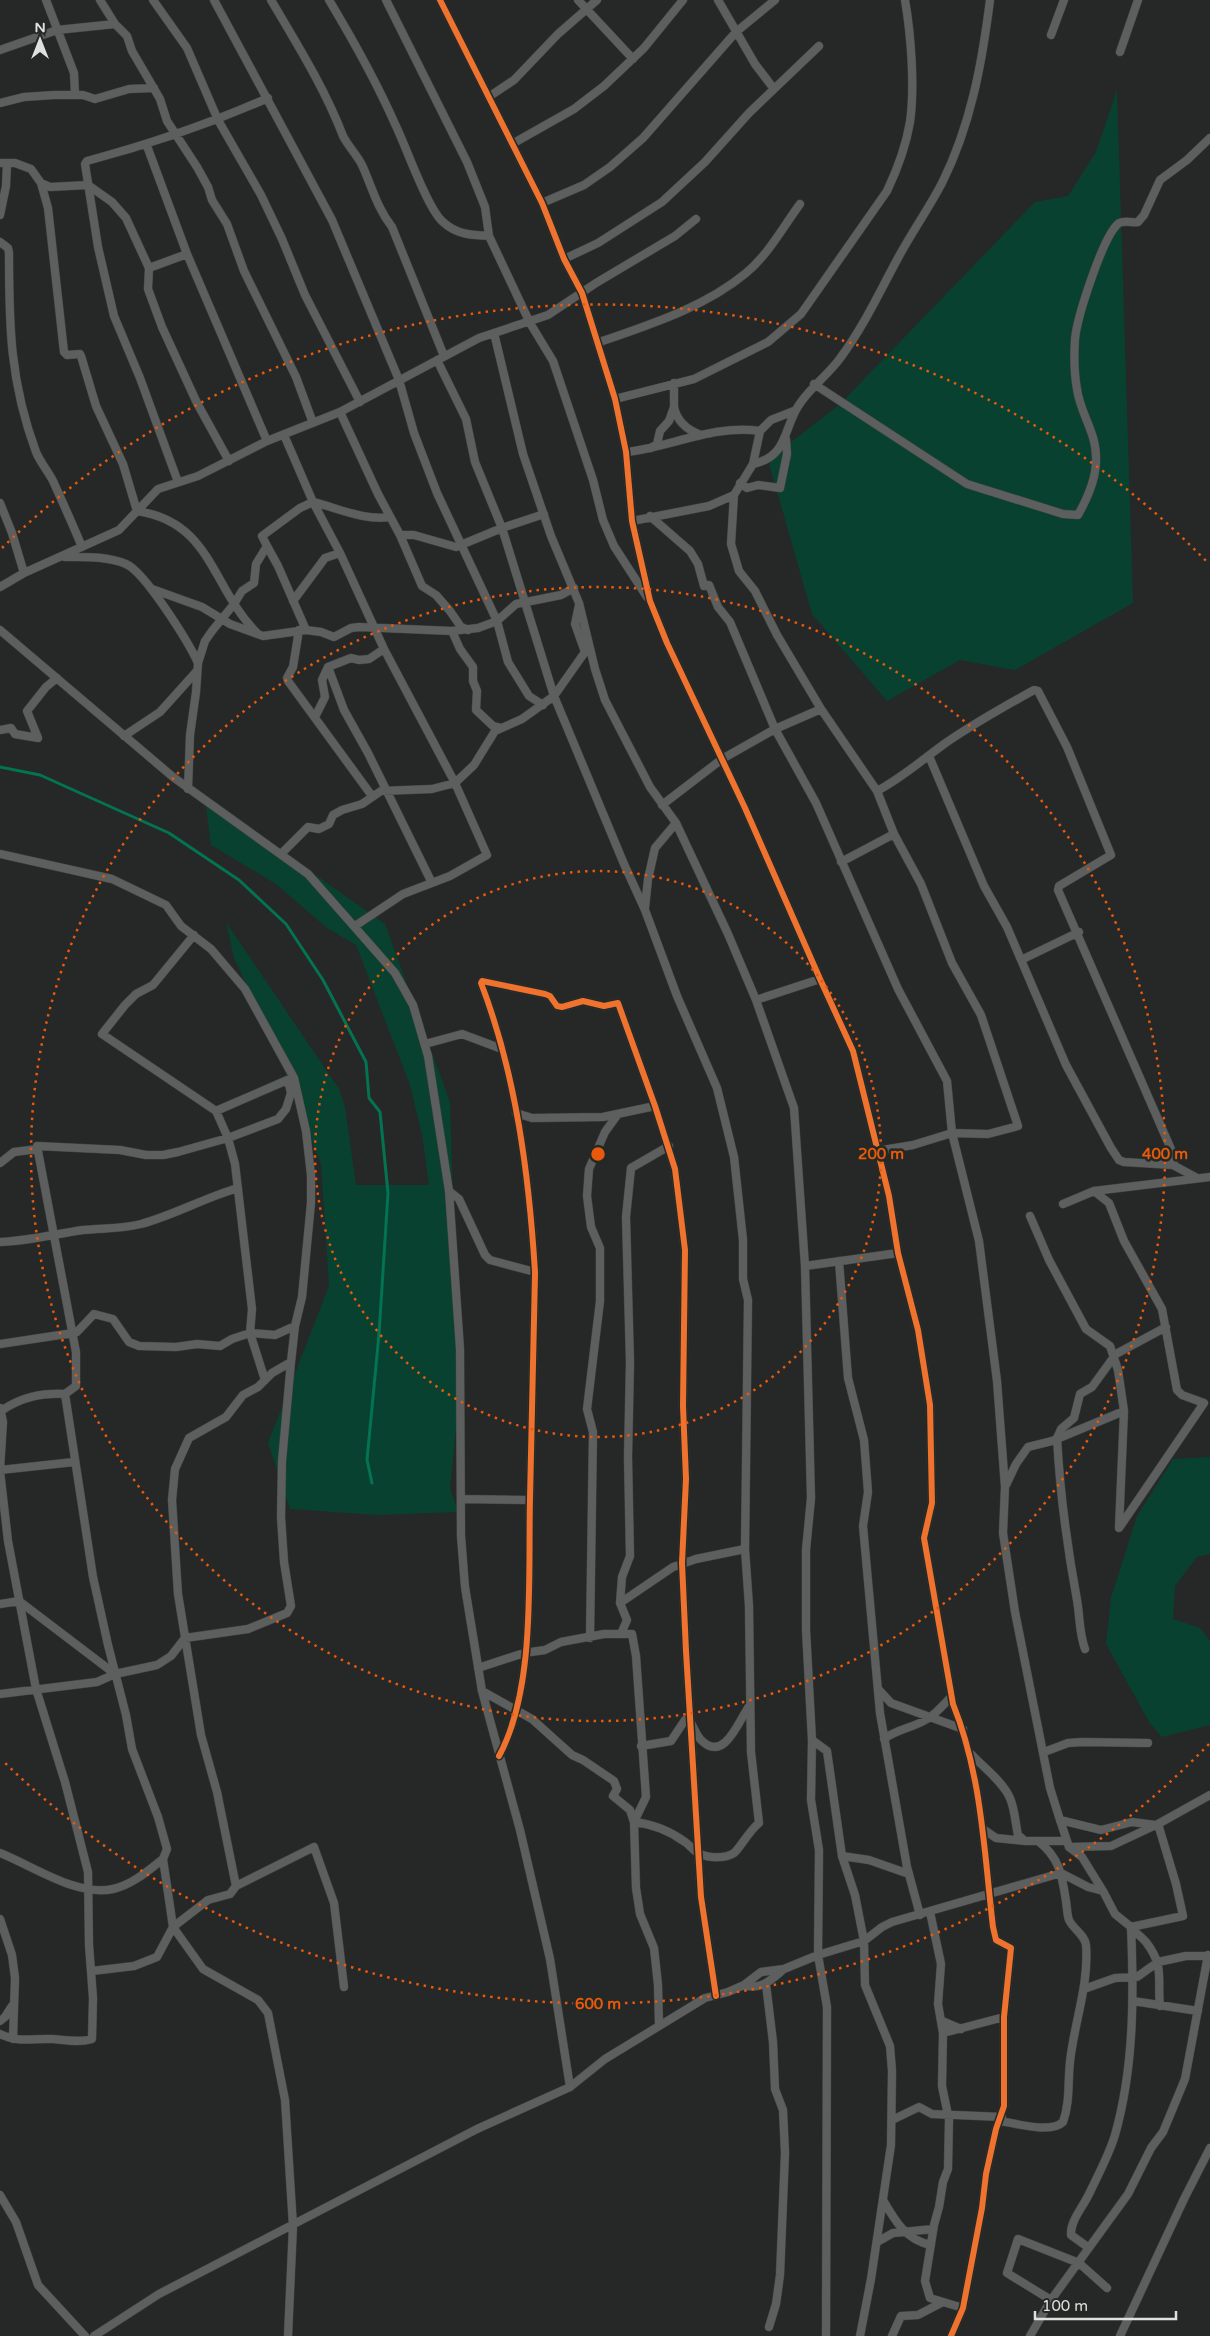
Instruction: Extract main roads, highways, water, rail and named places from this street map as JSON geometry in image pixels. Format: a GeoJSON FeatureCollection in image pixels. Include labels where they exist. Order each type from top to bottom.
{"type":"FeatureCollection","features":[{"type":"Feature","properties":{"kind":"waterway"},"geometry":{"type":"LineString","coordinates":[[0,767],[40,775],[169,833],[239,880],[286,924],[323,980],[366,1062],[369,1098],[380,1112],[388,1193],[379,1334],[367,1460],[372,1483]]}}]}
